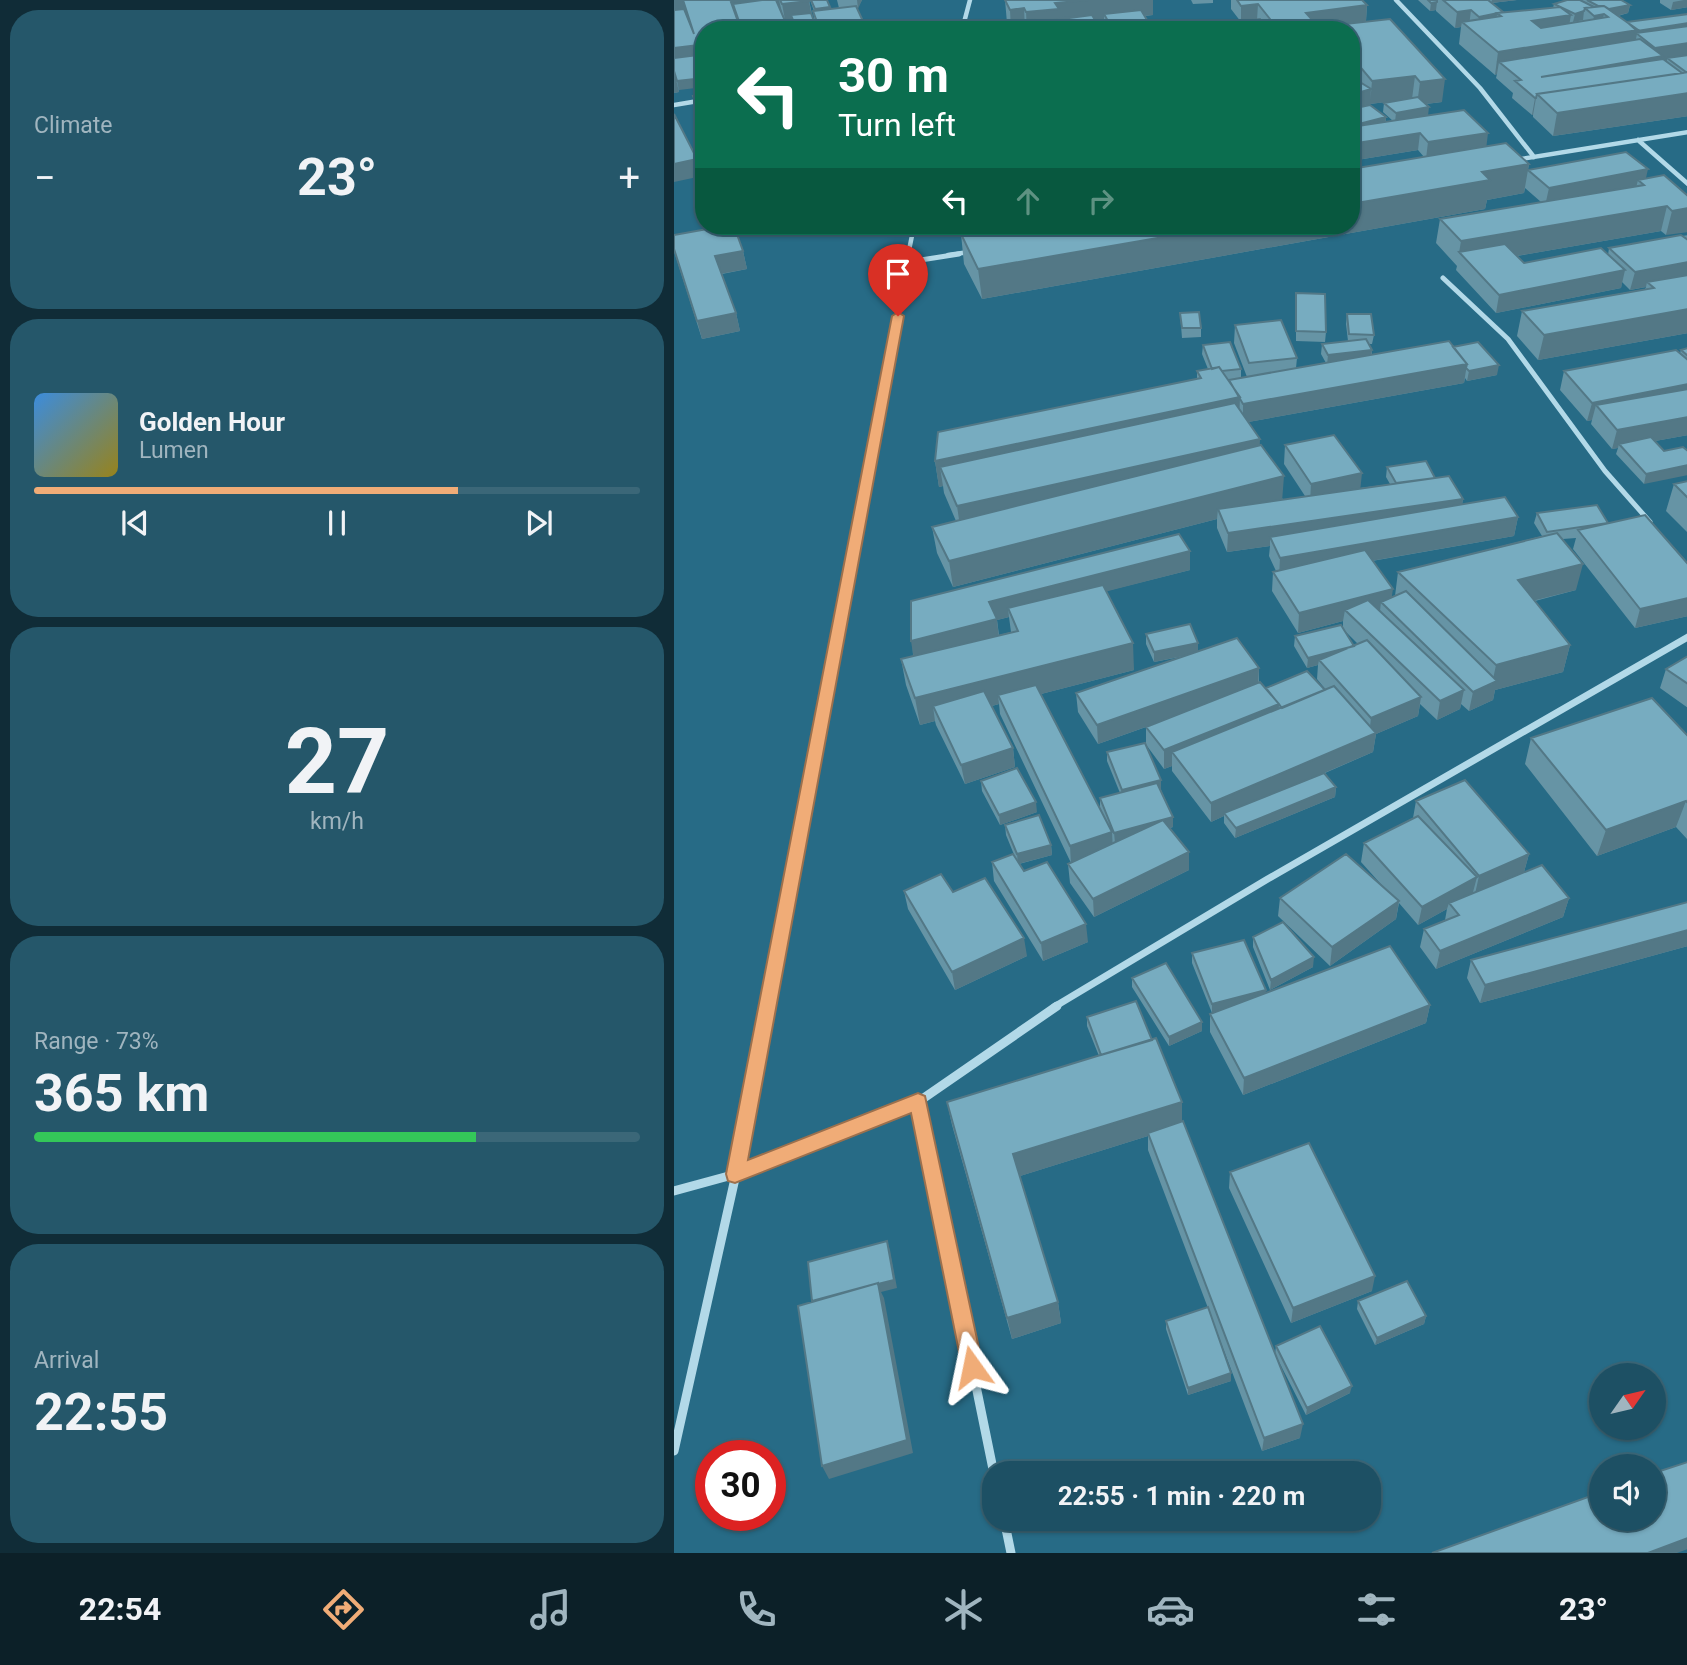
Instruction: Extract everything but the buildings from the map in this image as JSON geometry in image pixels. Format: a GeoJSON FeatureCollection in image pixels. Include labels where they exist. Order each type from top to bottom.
{"type":"FeatureCollection","features":[{"type":"Feature","properties":{"kind":"street"},"geometry":{"type":"LineString","coordinates":[[964,21],[970,0]]}},
{"type":"Feature","properties":{"kind":"street"},"geometry":{"type":"LineString","coordinates":[[1396,0],[1480,88],[1534,157]]}},
{"type":"Feature","properties":{"kind":"street"},"geometry":{"type":"LineString","coordinates":[[674,104],[695,101]]}},
{"type":"Feature","properties":{"kind":"street"},"geometry":{"type":"LineString","coordinates":[[1508,162],[1687,132]]}},
{"type":"Feature","properties":{"kind":"street"},"geometry":{"type":"LineString","coordinates":[[1638,140],[1687,184]]}},
{"type":"Feature","properties":{"kind":"street"},"geometry":{"type":"LineString","coordinates":[[674,1451],[735,1174],[912,235]]}},
{"type":"Feature","properties":{"kind":"street"},"geometry":{"type":"LineString","coordinates":[[908,262],[976,251]]}},
{"type":"Feature","properties":{"kind":"street"},"geometry":{"type":"LineString","coordinates":[[1443,278],[1508,339],[1605,471],[1660,534]]}},
{"type":"Feature","properties":{"kind":"street"},"geometry":{"type":"LineString","coordinates":[[674,1191],[735,1174],[918,1102],[1045,1013],[1266,880],[1687,637]]}},
{"type":"Feature","properties":{"kind":"street"},"geometry":{"type":"LineString","coordinates":[[918,1102],[991,1461]]}},
{"type":"Feature","properties":{"kind":"street"},"geometry":{"type":"LineString","coordinates":[[1006,1531],[1011,1553]]}},
{"type":"Feature","properties":{"kind":"route"},"geometry":{"type":"LineString","coordinates":[[898,316],[735,1174],[918,1102],[972,1367]]}}]}
